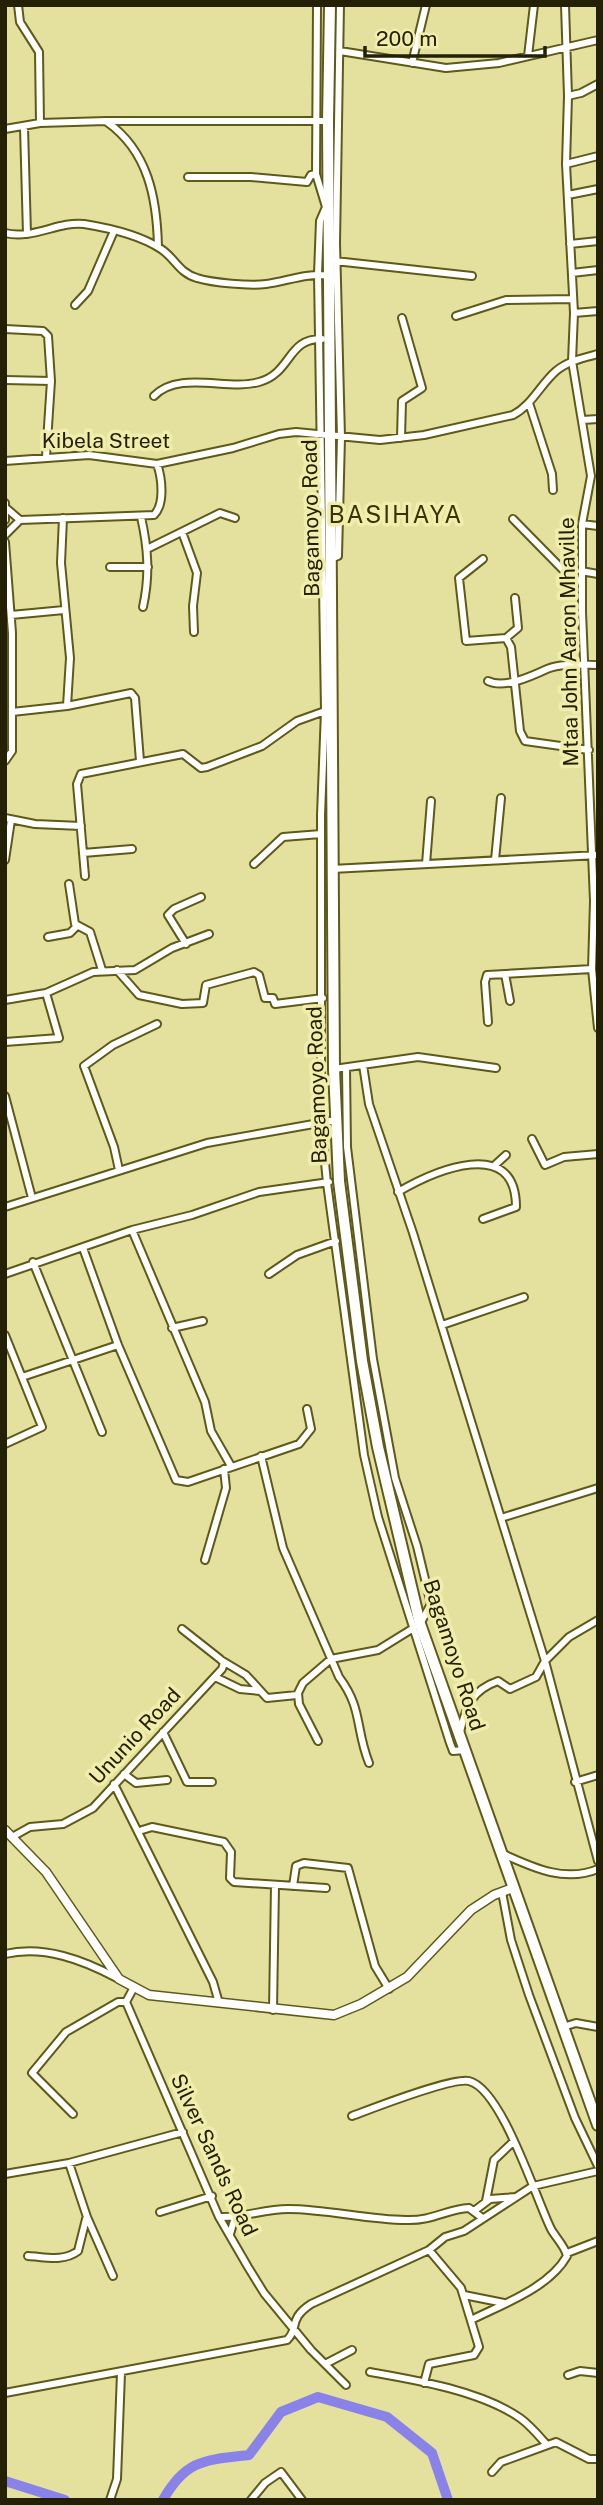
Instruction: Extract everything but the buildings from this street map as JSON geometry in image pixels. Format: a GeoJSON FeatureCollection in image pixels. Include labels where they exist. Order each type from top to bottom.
{"type":"FeatureCollection","features":[{"type":"Feature","properties":{"kind":"highway","name":"Bagamoyo Road"},"geometry":{"type":"LineString","coordinates":[[330,5],[327,207],[333,260],[325,339],[330,435],[332,869],[340,1069],[336,1120],[340,1181],[362,1361],[384,1446],[416,1626],[459,1733],[598,2125]]}},
{"type":"Feature","properties":{"kind":"street"},"geometry":{"type":"LineString","coordinates":[[18,5],[20,22],[39,52],[40,123]]}},
{"type":"Feature","properties":{"kind":"street"},"geometry":{"type":"LineString","coordinates":[[154,396],[168,386],[259,383],[282,369],[299,344],[325,339],[317,274],[320,221],[327,207],[316,174],[317,5]]}},
{"type":"Feature","properties":{"kind":"street"},"geometry":{"type":"LineString","coordinates":[[340,5],[321,834],[321,1122],[334,1241],[364,1455],[378,1517],[416,1626],[453,1751],[465,1750]]}},
{"type":"Feature","properties":{"kind":"street"},"geometry":{"type":"LineString","coordinates":[[412,63],[426,5]]}},
{"type":"Feature","properties":{"kind":"street"},"geometry":{"type":"LineString","coordinates":[[528,55],[534,5]]}},
{"type":"Feature","properties":{"kind":"street","name":"Mtaa John Aaron Mhaville"},"geometry":{"type":"LineString","coordinates":[[565,5],[568,96],[566,164],[574,313],[572,362],[589,462],[590,485],[582,524],[581,571],[594,855],[592,969],[598,1028]]}},
{"type":"Feature","properties":{"kind":"street"},"geometry":{"type":"LineString","coordinates":[[340,51],[446,68],[499,63],[598,40]]}},
{"type":"Feature","properties":{"kind":"street"},"geometry":{"type":"LineString","coordinates":[[568,96],[598,84]]}},
{"type":"Feature","properties":{"kind":"street"},"geometry":{"type":"LineString","coordinates":[[106,121],[128,139],[140,155],[154,206],[158,247]]}},
{"type":"Feature","properties":{"kind":"street"},"geometry":{"type":"LineString","coordinates":[[5,129],[40,123],[106,121],[328,121]]}},
{"type":"Feature","properties":{"kind":"street"},"geometry":{"type":"LineString","coordinates":[[24,127],[27,234]]}},
{"type":"Feature","properties":{"kind":"street"},"geometry":{"type":"LineString","coordinates":[[566,164],[598,156]]}},
{"type":"Feature","properties":{"kind":"street"},"geometry":{"type":"LineString","coordinates":[[188,177],[251,177],[307,183],[311,175],[316,174]]}},
{"type":"Feature","properties":{"kind":"street"},"geometry":{"type":"LineString","coordinates":[[568,195],[598,189]]}},
{"type":"Feature","properties":{"kind":"street"},"geometry":{"type":"LineString","coordinates":[[5,233],[27,234],[80,224],[158,247],[186,274],[205,280],[257,285],[317,274],[330,276]]}},
{"type":"Feature","properties":{"kind":"street"},"geometry":{"type":"LineString","coordinates":[[75,306],[88,291],[114,232]]}},
{"type":"Feature","properties":{"kind":"street"},"geometry":{"type":"LineString","coordinates":[[570,244],[598,241]]}},
{"type":"Feature","properties":{"kind":"street"},"geometry":{"type":"LineString","coordinates":[[333,260],[472,276]]}},
{"type":"Feature","properties":{"kind":"street"},"geometry":{"type":"LineString","coordinates":[[572,273],[598,270]]}},
{"type":"Feature","properties":{"kind":"street"},"geometry":{"type":"LineString","coordinates":[[456,316],[506,300],[573,299]]}},
{"type":"Feature","properties":{"kind":"street"},"geometry":{"type":"LineString","coordinates":[[574,313],[598,312]]}},
{"type":"Feature","properties":{"kind":"street"},"geometry":{"type":"LineString","coordinates":[[401,438],[401,401],[422,388],[402,318]]}},
{"type":"Feature","properties":{"kind":"street"},"geometry":{"type":"LineString","coordinates":[[5,329],[47,334],[51,381],[46,457]]}},
{"type":"Feature","properties":{"kind":"street","name":"Kibela Street"},"geometry":{"type":"LineString","coordinates":[[5,461],[89,455],[157,464],[223,451],[279,434],[380,440],[401,438],[513,415],[529,403],[556,371],[572,362],[598,354]]}},
{"type":"Feature","properties":{"kind":"street"},"geometry":{"type":"LineString","coordinates":[[5,380],[51,381]]}},
{"type":"Feature","properties":{"kind":"street"},"geometry":{"type":"LineString","coordinates":[[529,403],[552,474],[553,490]]}},
{"type":"Feature","properties":{"kind":"street"},"geometry":{"type":"LineString","coordinates":[[582,420],[598,419]]}},
{"type":"Feature","properties":{"kind":"street"},"geometry":{"type":"LineString","coordinates":[[589,462],[598,461]]}},
{"type":"Feature","properties":{"kind":"street"},"geometry":{"type":"LineString","coordinates":[[5,535],[20,520],[151,517],[159,511],[162,478],[157,464]]}},
{"type":"Feature","properties":{"kind":"street"},"geometry":{"type":"LineString","coordinates":[[5,505],[20,520]]}},
{"type":"Feature","properties":{"kind":"street"},"geometry":{"type":"LineString","coordinates":[[5,505],[5,520]]}},
{"type":"Feature","properties":{"kind":"street"},"geometry":{"type":"LineString","coordinates":[[149,548],[220,513],[235,518]]}},
{"type":"Feature","properties":{"kind":"street"},"geometry":{"type":"LineString","coordinates":[[141,517],[149,548],[143,607]]}},
{"type":"Feature","properties":{"kind":"street"},"geometry":{"type":"LineString","coordinates":[[63,518],[60,537],[69,646],[67,706]]}},
{"type":"Feature","properties":{"kind":"street"},"geometry":{"type":"LineString","coordinates":[[513,519],[569,576],[582,582]]}},
{"type":"Feature","properties":{"kind":"street"},"geometry":{"type":"LineString","coordinates":[[582,524],[598,526]]}},
{"type":"Feature","properties":{"kind":"street"},"geometry":{"type":"LineString","coordinates":[[182,532],[197,573],[193,606],[194,632]]}},
{"type":"Feature","properties":{"kind":"street"},"geometry":{"type":"LineString","coordinates":[[5,542],[11,615],[9,633],[12,712],[12,751],[5,761]]}},
{"type":"Feature","properties":{"kind":"street"},"geometry":{"type":"LineString","coordinates":[[483,559],[459,578],[466,641],[506,638],[518,629],[515,598]]}},
{"type":"Feature","properties":{"kind":"street"},"geometry":{"type":"LineString","coordinates":[[110,567],[148,567]]}},
{"type":"Feature","properties":{"kind":"street"},"geometry":{"type":"LineString","coordinates":[[581,571],[598,574]]}},
{"type":"Feature","properties":{"kind":"street"},"geometry":{"type":"LineString","coordinates":[[11,615],[64,610]]}},
{"type":"Feature","properties":{"kind":"street"},"geometry":{"type":"LineString","coordinates":[[506,638],[516,680],[520,731],[525,741],[589,750]]}},
{"type":"Feature","properties":{"kind":"street"},"geometry":{"type":"LineString","coordinates":[[488,681],[499,684],[539,675],[549,669],[598,665]]}},
{"type":"Feature","properties":{"kind":"street"},"geometry":{"type":"LineString","coordinates":[[12,712],[67,706],[133,693],[140,761]]}},
{"type":"Feature","properties":{"kind":"street"},"geometry":{"type":"LineString","coordinates":[[85,876],[78,784],[81,774],[183,754],[201,768],[207,768],[262,746],[298,721],[325,711]]}},
{"type":"Feature","properties":{"kind":"street"},"geometry":{"type":"LineString","coordinates":[[589,729],[598,732]]}},
{"type":"Feature","properties":{"kind":"street"},"geometry":{"type":"LineString","coordinates":[[495,860],[501,798]]}},
{"type":"Feature","properties":{"kind":"street"},"geometry":{"type":"LineString","coordinates":[[426,864],[431,801]]}},
{"type":"Feature","properties":{"kind":"street"},"geometry":{"type":"LineString","coordinates":[[6,856],[8,819],[80,826]]}},
{"type":"Feature","properties":{"kind":"street"},"geometry":{"type":"LineString","coordinates":[[254,864],[283,837],[321,834]]}},
{"type":"Feature","properties":{"kind":"street"},"geometry":{"type":"LineString","coordinates":[[83,853],[132,849]]}},
{"type":"Feature","properties":{"kind":"street"},"geometry":{"type":"LineString","coordinates":[[332,869],[594,855]]}},
{"type":"Feature","properties":{"kind":"street"},"geometry":{"type":"LineString","coordinates":[[69,884],[70,905],[77,926],[90,932],[102,970]]}},
{"type":"Feature","properties":{"kind":"street"},"geometry":{"type":"LineString","coordinates":[[186,943],[168,915],[174,909],[201,897]]}},
{"type":"Feature","properties":{"kind":"street"},"geometry":{"type":"LineString","coordinates":[[48,937],[70,933],[77,926]]}},
{"type":"Feature","properties":{"kind":"street"},"geometry":{"type":"LineString","coordinates":[[5,1000],[46,993],[102,970],[135,970],[209,934]]}},
{"type":"Feature","properties":{"kind":"street"},"geometry":{"type":"LineString","coordinates":[[488,1021],[486,978],[505,974],[592,969]]}},
{"type":"Feature","properties":{"kind":"street"},"geometry":{"type":"LineString","coordinates":[[117,970],[139,995],[182,1003],[203,1003],[206,985],[254,972],[259,975],[265,998],[273,998],[275,1004],[323,998]]}},
{"type":"Feature","properties":{"kind":"street"},"geometry":{"type":"LineString","coordinates":[[505,974],[510,1002]]}},
{"type":"Feature","properties":{"kind":"street"},"geometry":{"type":"LineString","coordinates":[[5,1042],[59,1038],[46,993]]}},
{"type":"Feature","properties":{"kind":"street"},"geometry":{"type":"LineString","coordinates":[[119,1170],[114,1147],[85,1066],[113,1045],[157,1024]]}},
{"type":"Feature","properties":{"kind":"street"},"geometry":{"type":"LineString","coordinates":[[384,1446],[352,1201],[340,1069],[418,1057],[496,1068]]}},
{"type":"Feature","properties":{"kind":"street"},"geometry":{"type":"LineString","coordinates":[[363,1065],[369,1104],[442,1325],[545,1661],[598,1861]]}},
{"type":"Feature","properties":{"kind":"street"},"geometry":{"type":"LineString","coordinates":[[5,1096],[32,1198]]}},
{"type":"Feature","properties":{"kind":"street"},"geometry":{"type":"LineString","coordinates":[[5,1207],[207,1143],[336,1120]]}},
{"type":"Feature","properties":{"kind":"street"},"geometry":{"type":"LineString","coordinates":[[532,1139],[545,1165],[564,1157],[598,1154]]}},
{"type":"Feature","properties":{"kind":"street"},"geometry":{"type":"LineString","coordinates":[[495,1165],[506,1155]]}},
{"type":"Feature","properties":{"kind":"street"},"geometry":{"type":"LineString","coordinates":[[398,1192],[468,1163],[495,1165],[507,1176],[516,1207],[483,1219]]}},
{"type":"Feature","properties":{"kind":"street"},"geometry":{"type":"LineString","coordinates":[[5,1274],[33,1262],[132,1230],[192,1215],[266,1190],[340,1181]]}},
{"type":"Feature","properties":{"kind":"street"},"geometry":{"type":"LineString","coordinates":[[132,1230],[205,1402],[211,1431],[227,1467],[226,1488],[205,1560]]}},
{"type":"Feature","properties":{"kind":"street"},"geometry":{"type":"LineString","coordinates":[[269,1274],[297,1255],[347,1238]]}},
{"type":"Feature","properties":{"kind":"street"},"geometry":{"type":"LineString","coordinates":[[83,1248],[118,1345],[176,1479],[188,1482],[305,1440],[311,1429],[307,1409]]}},
{"type":"Feature","properties":{"kind":"street"},"geometry":{"type":"LineString","coordinates":[[33,1262],[102,1432]]}},
{"type":"Feature","properties":{"kind":"street"},"geometry":{"type":"LineString","coordinates":[[442,1325],[524,1297]]}},
{"type":"Feature","properties":{"kind":"street"},"geometry":{"type":"LineString","coordinates":[[172,1328],[203,1321]]}},
{"type":"Feature","properties":{"kind":"street"},"geometry":{"type":"LineString","coordinates":[[5,1335],[42,1427],[5,1444]]}},
{"type":"Feature","properties":{"kind":"street"},"geometry":{"type":"LineString","coordinates":[[22,1377],[118,1345]]}},
{"type":"Feature","properties":{"kind":"street"},"geometry":{"type":"LineString","coordinates":[[261,1456],[283,1548],[331,1659],[359,1713],[359,1738],[369,1763]]}},
{"type":"Feature","properties":{"kind":"street"},"geometry":{"type":"LineString","coordinates":[[501,1518],[598,1488]]}},
{"type":"Feature","properties":{"kind":"street"},"geometry":{"type":"LineString","coordinates":[[459,1733],[470,1698],[476,1692],[498,1681],[510,1689],[536,1676],[545,1661],[569,1637],[598,1620]]}},
{"type":"Feature","properties":{"kind":"street"},"geometry":{"type":"LineString","coordinates":[[318,1741],[299,1704],[298,1695],[303,1683],[331,1659],[378,1650],[416,1626]]}},
{"type":"Feature","properties":{"kind":"street"},"geometry":{"type":"LineString","coordinates":[[182,1629],[220,1659],[246,1675],[260,1691],[272,1699],[298,1695]]}},
{"type":"Feature","properties":{"kind":"street","name":"Ununio Road"},"geometry":{"type":"LineString","coordinates":[[12,1837],[30,1827],[63,1824],[85,1813],[215,1677],[223,1665],[220,1659]]}},
{"type":"Feature","properties":{"kind":"street"},"geometry":{"type":"LineString","coordinates":[[215,1677],[240,1689],[260,1691]]}},
{"type":"Feature","properties":{"kind":"street"},"geometry":{"type":"LineString","coordinates":[[163,1732],[187,1782],[212,1782]]}},
{"type":"Feature","properties":{"kind":"street"},"geometry":{"type":"LineString","coordinates":[[124,1773],[136,1783],[167,1780]]}},
{"type":"Feature","properties":{"kind":"street"},"geometry":{"type":"LineString","coordinates":[[575,1782],[598,1775]]}},
{"type":"Feature","properties":{"kind":"street"},"geometry":{"type":"LineString","coordinates":[[114,1784],[213,1982],[219,2003]]}},
{"type":"Feature","properties":{"kind":"street"},"geometry":{"type":"LineString","coordinates":[[139,1832],[152,1827],[223,1842],[230,1852],[232,1880],[326,1888]]}},
{"type":"Feature","properties":{"kind":"street"},"geometry":{"type":"LineString","coordinates":[[5,1830],[46,1872],[77,1913],[119,1979]]}},
{"type":"Feature","properties":{"kind":"street"},"geometry":{"type":"LineString","coordinates":[[499,1852],[560,1875],[583,1876],[598,1870]]}},
{"type":"Feature","properties":{"kind":"street"},"geometry":{"type":"LineString","coordinates":[[293,1886],[296,1866],[304,1863],[348,1868],[375,1966],[389,1989]]}},
{"type":"Feature","properties":{"kind":"street"},"geometry":{"type":"LineString","coordinates":[[272,2010],[275,1885]]}},
{"type":"Feature","properties":{"kind":"street"},"geometry":{"type":"LineString","coordinates":[[5,1954],[45,1951],[91,1964],[133,1989],[149,1995],[334,2015],[389,1989],[413,1971],[471,1910],[513,1888]]}},
{"type":"Feature","properties":{"kind":"street"},"geometry":{"type":"LineString","coordinates":[[5,2393],[287,2340],[298,2313],[310,2304],[429,2250],[445,2237],[464,2231],[481,2217],[533,2186],[598,2169],[575,2118],[529,1995],[511,1940],[502,1892]]}},
{"type":"Feature","properties":{"kind":"street"},"geometry":{"type":"LineString","coordinates":[[73,2114],[32,2073],[66,2032],[118,2002],[126,2003],[133,1989]]}},
{"type":"Feature","properties":{"kind":"street","name":"Silver Sands Road"},"geometry":{"type":"LineString","coordinates":[[126,2003],[219,2217],[264,2293],[346,2385]]}},
{"type":"Feature","properties":{"kind":"street"},"geometry":{"type":"LineString","coordinates":[[563,2026],[576,2023],[598,2027]]}},
{"type":"Feature","properties":{"kind":"street"},"geometry":{"type":"LineString","coordinates":[[352,2116],[465,2081],[480,2088],[492,2101],[514,2141],[551,2229],[567,2253]]}},
{"type":"Feature","properties":{"kind":"street"},"geometry":{"type":"LineString","coordinates":[[6,2171],[69,2163],[183,2132]]}},
{"type":"Feature","properties":{"kind":"street"},"geometry":{"type":"LineString","coordinates":[[486,2201],[494,2160],[514,2141]]}},
{"type":"Feature","properties":{"kind":"street"},"geometry":{"type":"LineString","coordinates":[[69,2163],[87,2217],[113,2276]]}},
{"type":"Feature","properties":{"kind":"street"},"geometry":{"type":"LineString","coordinates":[[160,2212],[212,2196]]}},
{"type":"Feature","properties":{"kind":"street"},"geometry":{"type":"LineString","coordinates":[[474,2211],[486,2201],[516,2197]]}},
{"type":"Feature","properties":{"kind":"street"},"geometry":{"type":"LineString","coordinates":[[219,2217],[235,2217],[262,2210],[318,2209],[404,2220],[427,2220],[469,2207],[481,2217]]}},
{"type":"Feature","properties":{"kind":"street"},"geometry":{"type":"LineString","coordinates":[[28,2256],[61,2259],[74,2255],[78,2251],[87,2217]]}},
{"type":"Feature","properties":{"kind":"street"},"geometry":{"type":"LineString","coordinates":[[230,2234],[235,2217]]}},
{"type":"Feature","properties":{"kind":"street"},"geometry":{"type":"LineString","coordinates":[[471,2320],[554,2273],[567,2253],[598,2242]]}},
{"type":"Feature","properties":{"kind":"street"},"geometry":{"type":"LineString","coordinates":[[424,2383],[429,2364],[476,2353],[479,2344],[464,2295],[429,2250]]}},
{"type":"Feature","properties":{"kind":"street"},"geometry":{"type":"LineString","coordinates":[[464,2295],[504,2303]]}},
{"type":"Feature","properties":{"kind":"street"},"geometry":{"type":"LineString","coordinates":[[325,2364],[352,2350]]}},
{"type":"Feature","properties":{"kind":"street"},"geometry":{"type":"LineString","coordinates":[[568,2375],[580,2371],[598,2373]]}},
{"type":"Feature","properties":{"kind":"street"},"geometry":{"type":"LineString","coordinates":[[370,2372],[442,2385],[511,2413],[547,2445]]}},
{"type":"Feature","properties":{"kind":"street"},"geometry":{"type":"LineString","coordinates":[[110,2500],[117,2479],[121,2373]]}},
{"type":"Feature","properties":{"kind":"street"},"geometry":{"type":"LineString","coordinates":[[492,2472],[501,2462],[547,2445],[562,2443],[589,2459],[598,2459]]}},
{"type":"Feature","properties":{"kind":"street"},"geometry":{"type":"LineString","coordinates":[[251,2500],[265,2483],[281,2472],[302,2500]]}},
{"type":"Feature","properties":{"kind":"waterway"},"geometry":{"type":"LineString","coordinates":[[163,2500],[180,2476],[189,2469],[221,2458],[249,2455],[281,2412],[318,2397],[387,2417],[432,2453],[448,2500]]}},
{"type":"Feature","properties":{"kind":"waterway"},"geometry":{"type":"LineString","coordinates":[[5,2481],[65,2500]]}},
{"type":"Feature","properties":{"kind":"district","name":"BASIHAYA"},"geometry":{"type":"Point","coordinates":[396,515]}}]}
